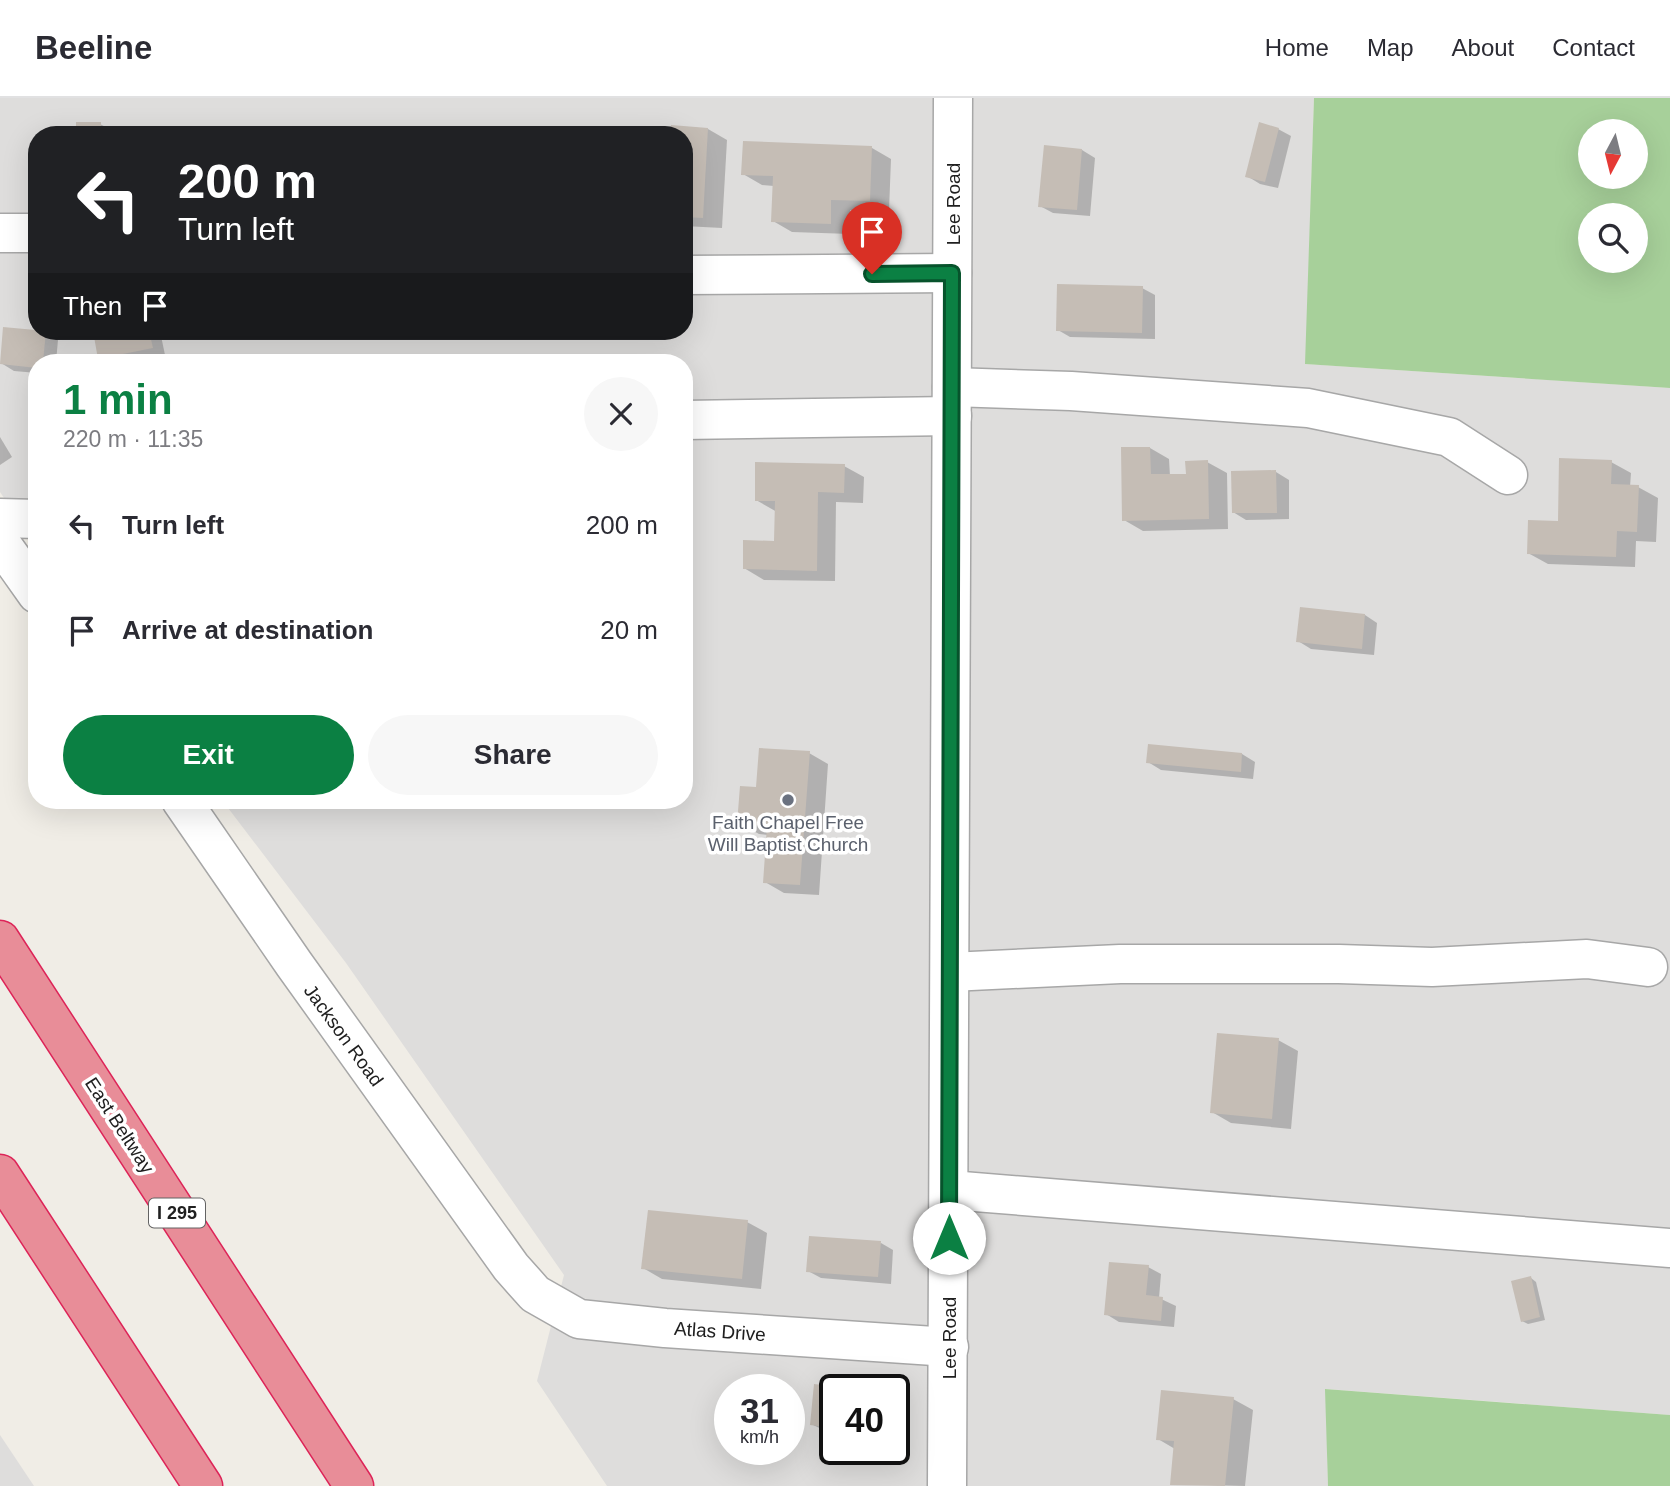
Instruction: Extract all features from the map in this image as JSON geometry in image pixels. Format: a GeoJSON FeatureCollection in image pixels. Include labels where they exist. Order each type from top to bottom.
{"type":"FeatureCollection","features":[{"type":"Feature","properties":{"kind":"highway","name":"East Beltway"},"geometry":{"type":"LineString","coordinates":[[0,940],[354,1486]]}},
{"type":"Feature","properties":{"kind":"highway"},"geometry":{"type":"LineString","coordinates":[[0,1174],[203,1486]]}},
{"type":"Feature","properties":{"kind":"street","name":"Lee Road"},"geometry":{"type":"LineString","coordinates":[[947,1486],[953,98]]}},
{"type":"Feature","properties":{"kind":"street"},"geometry":{"type":"LineString","coordinates":[[0,233],[28,233]]}},
{"type":"Feature","properties":{"kind":"street"},"geometry":{"type":"LineString","coordinates":[[693,275],[952,273]]}},
{"type":"Feature","properties":{"kind":"street"},"geometry":{"type":"LineString","coordinates":[[693,419],[1071,391],[1308,408],[1449,437],[1508,475]]}},
{"type":"Feature","properties":{"kind":"street"},"geometry":{"type":"LineString","coordinates":[[0,519],[28,519]]}},
{"type":"Feature","properties":{"kind":"street"},"geometry":{"type":"LineString","coordinates":[[0,542],[28,581]]}},
{"type":"Feature","properties":{"kind":"street","name":"Jackson Road"},"geometry":{"type":"LineString","coordinates":[[187,809],[293,964],[511,1267]]}},
{"type":"Feature","properties":{"kind":"street"},"geometry":{"type":"LineString","coordinates":[[950,972],[1120,964],[1339,964],[1432,967],[1587,959],[1648,967]]}},
{"type":"Feature","properties":{"kind":"street"},"geometry":{"type":"LineString","coordinates":[[950,1190],[1670,1248]]}},
{"type":"Feature","properties":{"kind":"street","name":"Atlas Drive"},"geometry":{"type":"LineString","coordinates":[[511,1267],[535,1294],[579,1319],[678,1329],[949,1347]]}},
{"type":"Feature","properties":{"kind":"shaded area"},"geometry":{"type":"Polygon","coordinates":[[[0,98],[1314,98],[1306,364],[1670,388],[1670,1415],[1326,1389],[1328,1486],[607,1486],[537,1381],[564,1275],[346,963],[229,809],[693,809],[693,354],[28,354],[28,534],[0,492],[0,98]]]}},
{"type":"Feature","properties":{"kind":"shaded area"},"geometry":{"type":"Polygon","coordinates":[[[0,1435],[34,1486],[0,1486],[0,1435]]]}},
{"type":"Feature","properties":{"kind":"green space"},"geometry":{"type":"Polygon","coordinates":[[[1314,98],[1670,98],[1670,388],[1305,364],[1314,98]]]}},
{"type":"Feature","properties":{"kind":"green space"},"geometry":{"type":"Polygon","coordinates":[[[1325,1389],[1670,1415],[1670,1486],[1328,1486],[1325,1389]]]}},
{"type":"Feature","properties":{"kind":"building"},"geometry":{"type":"Polygon","coordinates":[[[76,122],[101,122],[101,126],[76,126],[76,122]]]}},
{"type":"Feature","properties":{"kind":"building"},"geometry":{"type":"Polygon","coordinates":[[[1259,122],[1279,128],[1265,182],[1245,177],[1259,122]]]}},
{"type":"Feature","properties":{"kind":"building"},"geometry":{"type":"Polygon","coordinates":[[[693,127],[708,128],[703,218],[693,217],[693,127]]]}},
{"type":"Feature","properties":{"kind":"building"},"geometry":{"type":"Polygon","coordinates":[[[743,141],[872,146],[870,201],[831,200],[831,224],[771,222],[773,176],[741,175],[743,141]]]}},
{"type":"Feature","properties":{"kind":"building"},"geometry":{"type":"Polygon","coordinates":[[[1044,145],[1082,149],[1077,210],[1038,207],[1044,145]]]}},
{"type":"Feature","properties":{"kind":"building"},"geometry":{"type":"Polygon","coordinates":[[[1057,284],[1143,286],[1142,333],[1056,331],[1057,284]]]}},
{"type":"Feature","properties":{"kind":"building"},"geometry":{"type":"Polygon","coordinates":[[[3,327],[28,329],[28,340],[45,340],[44,354],[28,354],[28,367],[0,364],[3,327]]]}},
{"type":"Feature","properties":{"kind":"building"},"geometry":{"type":"Polygon","coordinates":[[[95,340],[151,340],[153,348],[123,354],[97,354],[95,340]]]}},
{"type":"Feature","properties":{"kind":"building"},"geometry":{"type":"Polygon","coordinates":[[[1121,447],[1150,447],[1151,474],[1186,474],[1185,461],[1208,460],[1209,519],[1122,521],[1121,447]]]}},
{"type":"Feature","properties":{"kind":"building"},"geometry":{"type":"Polygon","coordinates":[[[1559,458],[1612,460],[1611,484],[1639,485],[1637,532],[1617,531],[1616,557],[1527,554],[1528,520],[1558,521],[1559,458]]]}},
{"type":"Feature","properties":{"kind":"building"},"geometry":{"type":"Polygon","coordinates":[[[755,462],[845,464],[844,493],[818,492],[817,571],[743,569],[743,540],[774,541],[775,501],[755,501],[755,462]]]}},
{"type":"Feature","properties":{"kind":"building"},"geometry":{"type":"Polygon","coordinates":[[[1276,470],[1277,513],[1232,513],[1231,471],[1276,470]]]}},
{"type":"Feature","properties":{"kind":"building"},"geometry":{"type":"Polygon","coordinates":[[[1300,607],[1365,614],[1362,649],[1296,642],[1300,607]]]}},
{"type":"Feature","properties":{"kind":"building"},"geometry":{"type":"Polygon","coordinates":[[[1148,744],[1242,753],[1241,772],[1146,763],[1148,744]]]}},
{"type":"Feature","properties":{"kind":"building"},"geometry":{"type":"Polygon","coordinates":[[[759,748],[810,751],[800,885],[763,883],[767,826],[737,824],[740,786],[756,787],[759,748]]]}},
{"type":"Feature","properties":{"kind":"building"},"geometry":{"type":"Polygon","coordinates":[[[1217,1033],[1279,1038],[1272,1119],[1210,1113],[1217,1033]]]}},
{"type":"Feature","properties":{"kind":"building"},"geometry":{"type":"Polygon","coordinates":[[[648,1210],[748,1220],[742,1279],[641,1269],[648,1210]]]}},
{"type":"Feature","properties":{"kind":"building"},"geometry":{"type":"Polygon","coordinates":[[[809,1236],[881,1241],[878,1277],[806,1272],[809,1236]]]}},
{"type":"Feature","properties":{"kind":"building"},"geometry":{"type":"Polygon","coordinates":[[[1109,1262],[1149,1265],[1146,1295],[1163,1297],[1161,1321],[1104,1315],[1109,1262]]]}},
{"type":"Feature","properties":{"kind":"building"},"geometry":{"type":"Polygon","coordinates":[[[1531,1276],[1540,1317],[1521,1322],[1511,1281],[1531,1276]]]}},
{"type":"Feature","properties":{"kind":"building"},"geometry":{"type":"Polygon","coordinates":[[[814,1384],[819,1385],[819,1426],[810,1425],[814,1384]]]}},
{"type":"Feature","properties":{"kind":"building"},"geometry":{"type":"Polygon","coordinates":[[[1161,1390],[1234,1397],[1225,1486],[1170,1485],[1174,1441],[1156,1440],[1161,1390]]]}},
{"type":"Feature","properties":{"kind":"place","name":"Faith Chapel Free Will Baptist Church"},"geometry":{"type":"Point","coordinates":[788,800]}},
{"type":"Feature","properties":{"kind":"route"},"geometry":{"type":"LineString","coordinates":[[872,274],[952,273],[949,1238]]}}]}
